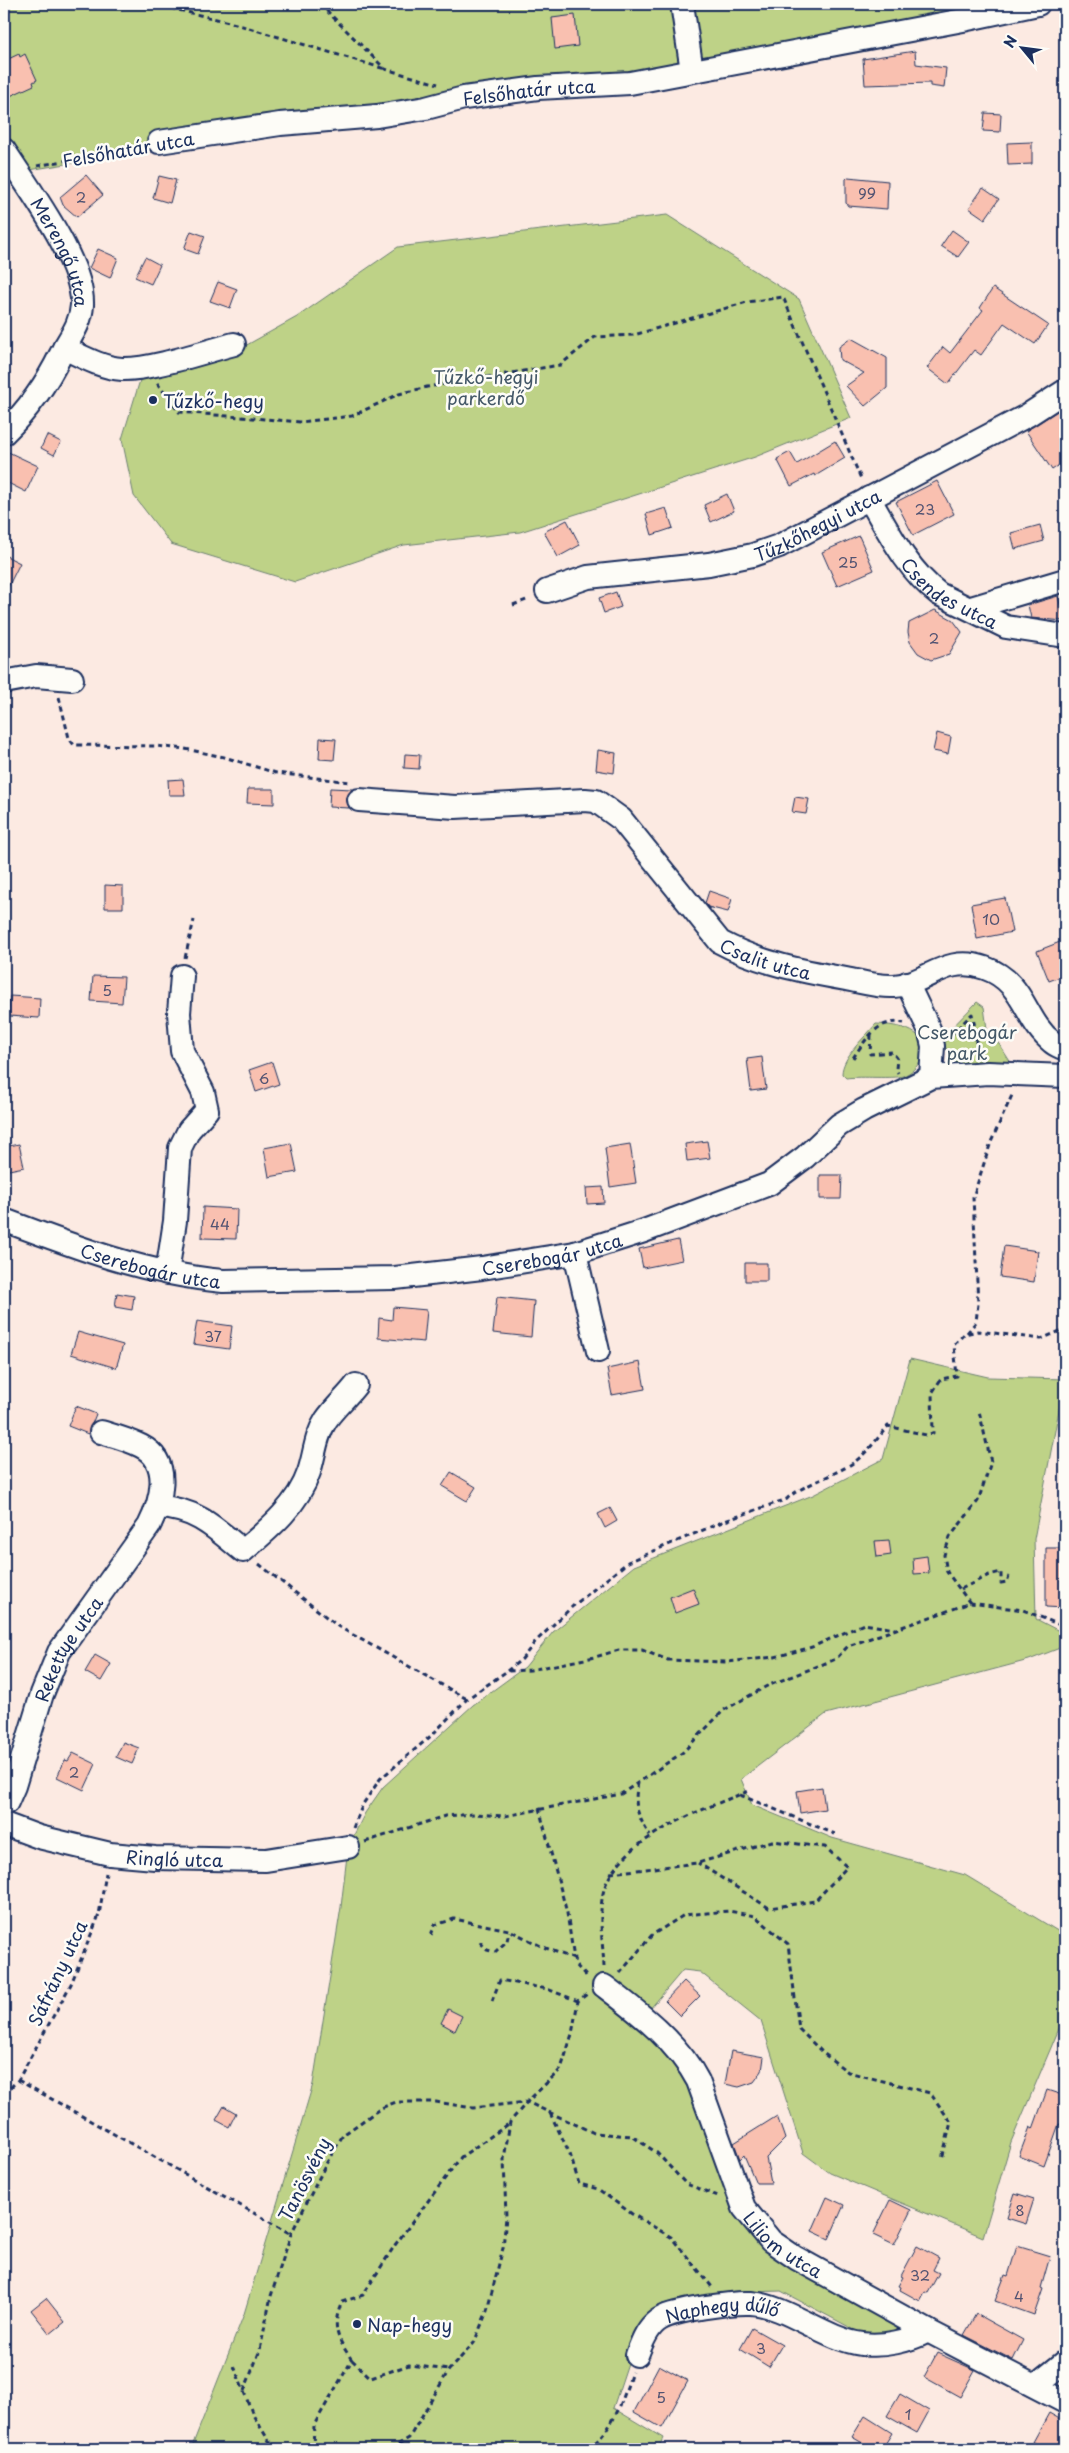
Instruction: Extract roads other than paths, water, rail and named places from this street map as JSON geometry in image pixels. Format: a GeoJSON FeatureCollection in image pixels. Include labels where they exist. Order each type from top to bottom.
{"type":"FeatureCollection","features":[{"type":"Feature","properties":{"kind":"street"},"geometry":{"type":"LineString","coordinates":[[682,4],[692,71]]}},
{"type":"Feature","properties":{"kind":"street","name":"Felsőhatár utca"},"geometry":{"type":"LineString","coordinates":[[160,142],[280,124],[377,116],[426,108],[464,98],[518,90],[630,83],[1038,4]]}},
{"type":"Feature","properties":{"kind":"street","name":"Merengő utca"},"geometry":{"type":"LineString","coordinates":[[4,150],[65,251],[80,287],[80,316],[76,328],[51,374],[32,402],[4,433]]}},
{"type":"Feature","properties":{"kind":"street"},"geometry":{"type":"LineString","coordinates":[[64,348],[90,360],[121,369],[145,366],[234,344]]}},
{"type":"Feature","properties":{"kind":"street","name":"Tűzkőhegyi utca"},"geometry":{"type":"LineString","coordinates":[[547,591],[588,577],[709,564],[753,555],[779,546],[1028,415],[1065,391]]}},
{"type":"Feature","properties":{"kind":"street","name":"Csendes utca"},"geometry":{"type":"LineString","coordinates":[[869,498],[897,547],[930,588],[1006,626],[1065,636]]}},
{"type":"Feature","properties":{"kind":"street"},"geometry":{"type":"LineString","coordinates":[[971,608],[1065,580]]}},
{"type":"Feature","properties":{"kind":"street"},"geometry":{"type":"LineString","coordinates":[[4,682],[24,677],[62,678]]}},
{"type":"Feature","properties":{"kind":"street","name":"Csalit utca"},"geometry":{"type":"LineString","coordinates":[[356,791],[427,806],[489,807],[585,800],[596,801],[626,825],[675,889],[720,942],[742,954],[795,970],[895,986],[949,966],[970,964],[1001,976],[1015,987],[1052,1042],[1065,1049]]}},
{"type":"Feature","properties":{"kind":"street"},"geometry":{"type":"LineString","coordinates":[[167,1273],[175,1222],[180,1148],[189,1130],[207,1110],[203,1092],[182,1051],[179,1013],[182,976]]}},
{"type":"Feature","properties":{"kind":"street"},"geometry":{"type":"LineString","coordinates":[[907,983],[929,1029],[934,1046],[931,1077]]}},
{"type":"Feature","properties":{"kind":"street","name":"Cserebogár utca"},"geometry":{"type":"LineString","coordinates":[[4,1220],[90,1251],[167,1273],[223,1281],[395,1278],[501,1266],[575,1253],[644,1232],[769,1184],[805,1157],[839,1125],[864,1110],[931,1077],[1015,1073],[1065,1076]]}},
{"type":"Feature","properties":{"kind":"street"},"geometry":{"type":"LineString","coordinates":[[575,1253],[598,1351]]}},
{"type":"Feature","properties":{"kind":"street"},"geometry":{"type":"LineString","coordinates":[[101,1432],[143,1447],[159,1465],[160,1497],[178,1508],[201,1518],[243,1551],[274,1525],[298,1495],[309,1472],[315,1442],[326,1419],[356,1385]]}},
{"type":"Feature","properties":{"kind":"street","name":"Rekettye utca"},"geometry":{"type":"LineString","coordinates":[[4,1803],[7,1802],[14,1786],[42,1694],[59,1652],[149,1526],[160,1497]]}},
{"type":"Feature","properties":{"kind":"street","name":"Ringló utca"},"geometry":{"type":"LineString","coordinates":[[4,1824],[39,1837],[110,1854],[154,1858],[266,1860],[348,1847]]}},
{"type":"Feature","properties":{"kind":"street","name":"Liliom utca"},"geometry":{"type":"LineString","coordinates":[[604,1986],[636,2012],[690,2066],[698,2081],[744,2208],[771,2241],[796,2258],[928,2331],[1065,2402]]}},
{"type":"Feature","properties":{"kind":"street","name":"Naphegy dűlő"},"geometry":{"type":"LineString","coordinates":[[637,2355],[645,2333],[654,2323],[671,2313],[725,2304],[759,2305],[847,2340],[862,2344],[902,2341],[928,2331]]}},
{"type":"Feature","properties":{"kind":"street"},"geometry":{"type":"LineString","coordinates":[[1035,2386],[1065,2362]]}},
{"type":"Feature","properties":{"kind":"place","name":"Tűzkő-hegy"},"geometry":{"type":"Point","coordinates":[153,400]}},
{"type":"Feature","properties":{"kind":"place","name":"Nap-hegy"},"geometry":{"type":"Point","coordinates":[357,2324]}},
{"type":"Feature","properties":{"kind":"park label","name":"Tűzkő-hegyi parkerdő"},"geometry":{"type":"Point","coordinates":[486,386]}},
{"type":"Feature","properties":{"kind":"park label","name":"Cserebogár park"},"geometry":{"type":"Point","coordinates":[967,1041]}}]}
